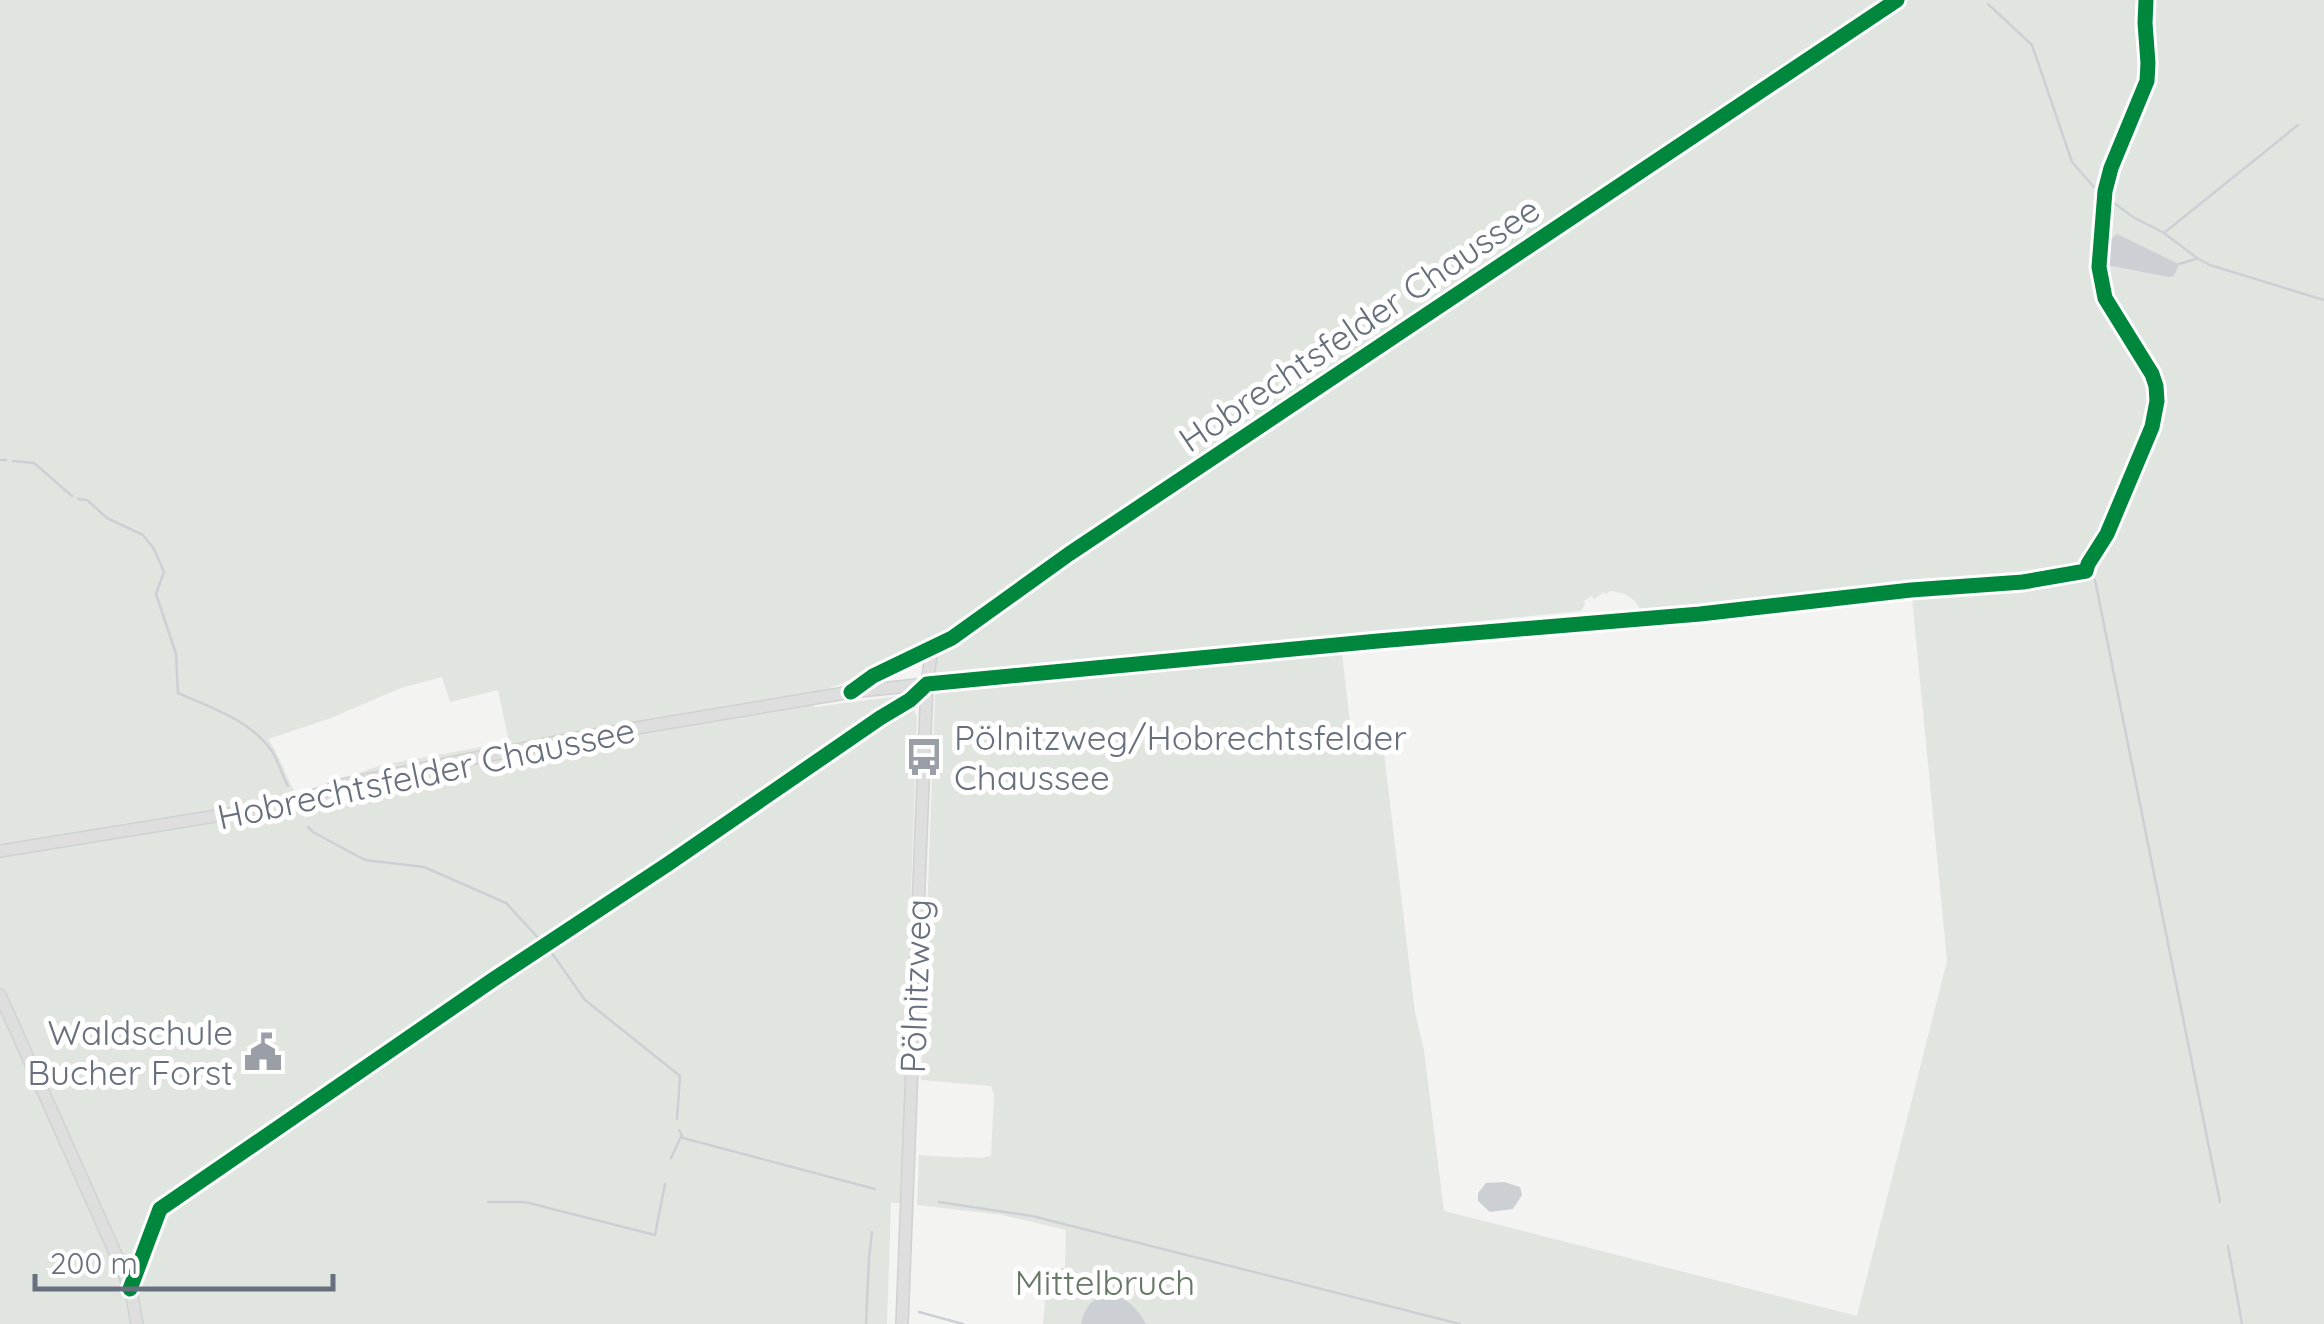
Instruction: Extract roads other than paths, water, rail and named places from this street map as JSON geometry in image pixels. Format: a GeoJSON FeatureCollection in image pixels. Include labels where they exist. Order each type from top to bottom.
{"type":"FeatureCollection","features":[{"type":"Feature","properties":{"kind":"street","name":"Hobrechtsfelder Chaussee"},"geometry":{"type":"LineString","coordinates":[[851,692],[874,676],[952,638],[1069,554],[1898,0]]}},
{"type":"Feature","properties":{"kind":"street","name":"Hobrechtsfelder Chaussee"},"geometry":{"type":"LineString","coordinates":[[0,851],[290,804],[345,784],[447,762],[851,692],[1378,640],[1642,619]]}},
{"type":"Feature","properties":{"kind":"street","name":"Pölnitzweg"},"geometry":{"type":"LineString","coordinates":[[902,1324],[927,684],[932,648]]}},
{"type":"Feature","properties":{"kind":"street"},"geometry":{"type":"LineString","coordinates":[[0,995],[122,1268],[137,1324]]}},
{"type":"Feature","properties":{"kind":"waterway"},"geometry":{"type":"LineString","coordinates":[[1988,4],[2032,45],[2072,162],[2094,187]]}},
{"type":"Feature","properties":{"kind":"waterway"},"geometry":{"type":"LineString","coordinates":[[2164,233],[2298,125]]}},
{"type":"Feature","properties":{"kind":"waterway"},"geometry":{"type":"LineString","coordinates":[[2110,200],[2210,265],[2324,300]]}},
{"type":"Feature","properties":{"kind":"waterway"},"geometry":{"type":"LineString","coordinates":[[2179,264],[2196,259]]}},
{"type":"Feature","properties":{"kind":"waterway"},"geometry":{"type":"LineString","coordinates":[[0,460],[6,460]]}},
{"type":"Feature","properties":{"kind":"waterway"},"geometry":{"type":"LineString","coordinates":[[13,461],[34,463],[72,496]]}},
{"type":"Feature","properties":{"kind":"waterway"},"geometry":{"type":"LineString","coordinates":[[78,499],[87,500],[107,518],[143,535],[154,549],[164,572],[156,594],[176,654],[178,693],[252,730],[273,753],[288,786]]}},
{"type":"Feature","properties":{"kind":"waterway"},"geometry":{"type":"LineString","coordinates":[[2095,580],[2220,1202]]}},
{"type":"Feature","properties":{"kind":"waterway"},"geometry":{"type":"LineString","coordinates":[[308,827],[365,860],[424,867],[506,903],[542,942]]}},
{"type":"Feature","properties":{"kind":"waterway"},"geometry":{"type":"LineString","coordinates":[[549,949],[585,1000],[680,1076],[677,1119]]}},
{"type":"Feature","properties":{"kind":"waterway"},"geometry":{"type":"LineString","coordinates":[[679,1130],[683,1138],[875,1189]]}},
{"type":"Feature","properties":{"kind":"waterway"},"geometry":{"type":"LineString","coordinates":[[671,1158],[681,1137]]}},
{"type":"Feature","properties":{"kind":"waterway"},"geometry":{"type":"LineString","coordinates":[[488,1202],[525,1202],[655,1235],[665,1184]]}},
{"type":"Feature","properties":{"kind":"waterway"},"geometry":{"type":"LineString","coordinates":[[939,1202],[1032,1216],[1460,1324]]}},
{"type":"Feature","properties":{"kind":"waterway"},"geometry":{"type":"LineString","coordinates":[[866,1324],[872,1232]]}},
{"type":"Feature","properties":{"kind":"waterway"},"geometry":{"type":"LineString","coordinates":[[2228,1246],[2242,1324]]}},
{"type":"Feature","properties":{"kind":"waterway"},"geometry":{"type":"LineString","coordinates":[[919,1312],[963,1324]]}},
{"type":"Feature","properties":{"kind":"place","name":"Pölnitzweg/Hobrechtsfelder Chaussee"},"geometry":{"type":"Point","coordinates":[924,757]}},
{"type":"Feature","properties":{"kind":"place","name":"Waldschule Bucher Forst"},"geometry":{"type":"Point","coordinates":[263,1052]}},
{"type":"Feature","properties":{"kind":"park label","name":"Mittelbruch"},"geometry":{"type":"Point","coordinates":[1105,1282]}}]}
